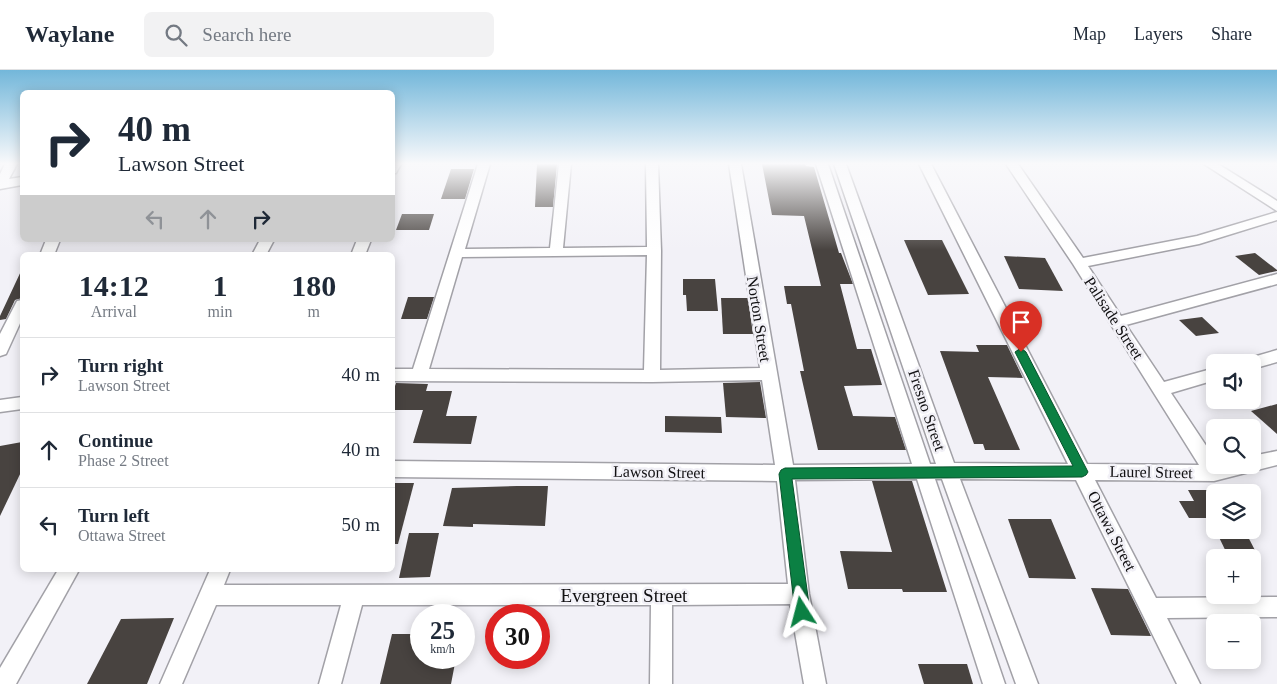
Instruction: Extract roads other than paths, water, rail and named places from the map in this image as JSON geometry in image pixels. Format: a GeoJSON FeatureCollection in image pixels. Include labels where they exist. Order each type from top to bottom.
{"type":"FeatureCollection","features":[{"type":"Feature","properties":{"kind":"street"},"geometry":{"type":"LineString","coordinates":[[419,375],[475,193]]}},
{"type":"Feature","properties":{"kind":"street"},"geometry":{"type":"LineString","coordinates":[[556,252],[562,193]]}},
{"type":"Feature","properties":{"kind":"street"},"geometry":{"type":"LineString","coordinates":[[652,376],[654,251],[653,193]]}},
{"type":"Feature","properties":{"kind":"street","name":"Norton Street"},"geometry":{"type":"LineString","coordinates":[[740,193],[785,474],[799,594],[815,684]]}},
{"type":"Feature","properties":{"kind":"street","name":"Fresno Street"},"geometry":{"type":"LineString","coordinates":[[832,193],[994,684]]}},
{"type":"Feature","properties":{"kind":"street","name":"Fresno Street"},"geometry":{"type":"LineString","coordinates":[[850,193],[948,472],[1027,684]]}},
{"type":"Feature","properties":{"kind":"street","name":"Ottawa Street"},"geometry":{"type":"LineString","coordinates":[[940,193],[1189,684]]}},
{"type":"Feature","properties":{"kind":"street","name":"Palisade Street"},"geometry":{"type":"LineString","coordinates":[[1031,193],[1162,389],[1206,460]]}},
{"type":"Feature","properties":{"kind":"street"},"geometry":{"type":"LineString","coordinates":[[1255,193],[1277,207]]}},
{"type":"Feature","properties":{"kind":"street"},"geometry":{"type":"LineString","coordinates":[[1079,263],[1199,240],[1277,216]]}},
{"type":"Feature","properties":{"kind":"street"},"geometry":{"type":"LineString","coordinates":[[456,253],[654,251]]}},
{"type":"Feature","properties":{"kind":"street"},"geometry":{"type":"LineString","coordinates":[[1117,322],[1277,279]]}},
{"type":"Feature","properties":{"kind":"street"},"geometry":{"type":"LineString","coordinates":[[0,350],[20,309]]}},
{"type":"Feature","properties":{"kind":"street"},"geometry":{"type":"LineString","coordinates":[[1261,360],[1277,356]]}},
{"type":"Feature","properties":{"kind":"street"},"geometry":{"type":"LineString","coordinates":[[395,375],[652,376],[768,374]]}},
{"type":"Feature","properties":{"kind":"street"},"geometry":{"type":"LineString","coordinates":[[1162,389],[1206,377]]}},
{"type":"Feature","properties":{"kind":"street"},"geometry":{"type":"LineString","coordinates":[[0,406],[20,403]]}},
{"type":"Feature","properties":{"kind":"street"},"geometry":{"type":"LineString","coordinates":[[1261,462],[1277,458]]}},
{"type":"Feature","properties":{"kind":"street","name":"Lawson Street"},"geometry":{"type":"LineString","coordinates":[[395,469],[785,474],[948,472]]}},
{"type":"Feature","properties":{"kind":"street","name":"Laurel Street"},"geometry":{"type":"LineString","coordinates":[[948,472],[1206,473]]}},
{"type":"Feature","properties":{"kind":"street"},"geometry":{"type":"LineString","coordinates":[[3,684],[68,572]]}},
{"type":"Feature","properties":{"kind":"street"},"geometry":{"type":"LineString","coordinates":[[170,684],[219,572]]}},
{"type":"Feature","properties":{"kind":"street","name":"Evergreen Street"},"geometry":{"type":"LineString","coordinates":[[209,596],[354,597],[560,594],[662,596],[799,594]]}},
{"type":"Feature","properties":{"kind":"street"},"geometry":{"type":"LineString","coordinates":[[661,684],[662,596]]}},
{"type":"Feature","properties":{"kind":"street"},"geometry":{"type":"LineString","coordinates":[[330,684],[354,597]]}},
{"type":"Feature","properties":{"kind":"street"},"geometry":{"type":"LineString","coordinates":[[1150,608],[1277,607]]}}]}
